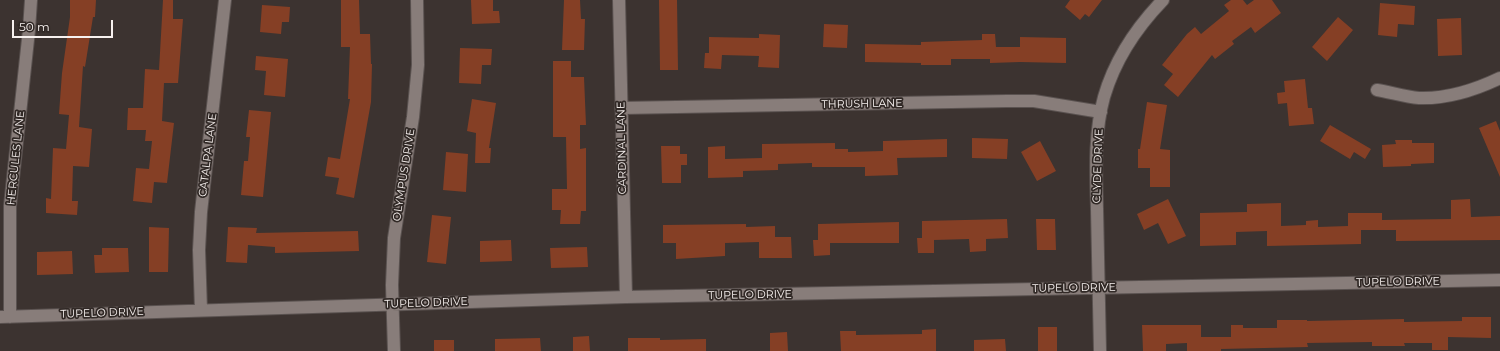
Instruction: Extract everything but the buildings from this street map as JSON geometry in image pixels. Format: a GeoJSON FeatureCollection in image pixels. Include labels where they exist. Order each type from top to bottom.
{"type":"FeatureCollection","features":[{"type":"Feature","properties":{"kind":"street","name":"HERCULES LANE"},"geometry":{"type":"LineString","coordinates":[[5,317],[9,281],[10,206],[31,0]]}},
{"type":"Feature","properties":{"kind":"street","name":"CATALPA LANE"},"geometry":{"type":"LineString","coordinates":[[201,310],[199,250],[201,212],[226,0]]}},
{"type":"Feature","properties":{"kind":"street","name":"OLYMPUS DRIVE"},"geometry":{"type":"LineString","coordinates":[[394,351],[392,304],[394,238],[413,117],[418,66],[417,0]]}},
{"type":"Feature","properties":{"kind":"street","name":"CARDINAL LANE"},"geometry":{"type":"LineString","coordinates":[[619,0],[626,297]]}},
{"type":"Feature","properties":{"kind":"street","name":"CLYDE DRIVE"},"geometry":{"type":"LineString","coordinates":[[1100,351],[1096,168],[1101,112],[1104,98],[1118,60],[1140,26],[1163,0]]}},
{"type":"Feature","properties":{"kind":"street"},"geometry":{"type":"LineString","coordinates":[[1377,90],[1418,98],[1434,97],[1469,91],[1500,78]]}},
{"type":"Feature","properties":{"kind":"street","name":"THRUSH LANE"},"geometry":{"type":"LineString","coordinates":[[621,108],[1034,101],[1101,112]]}},
{"type":"Feature","properties":{"kind":"street","name":"TUPELO DRIVE"},"geometry":{"type":"LineString","coordinates":[[5,317],[626,297],[1500,280]]}}]}
